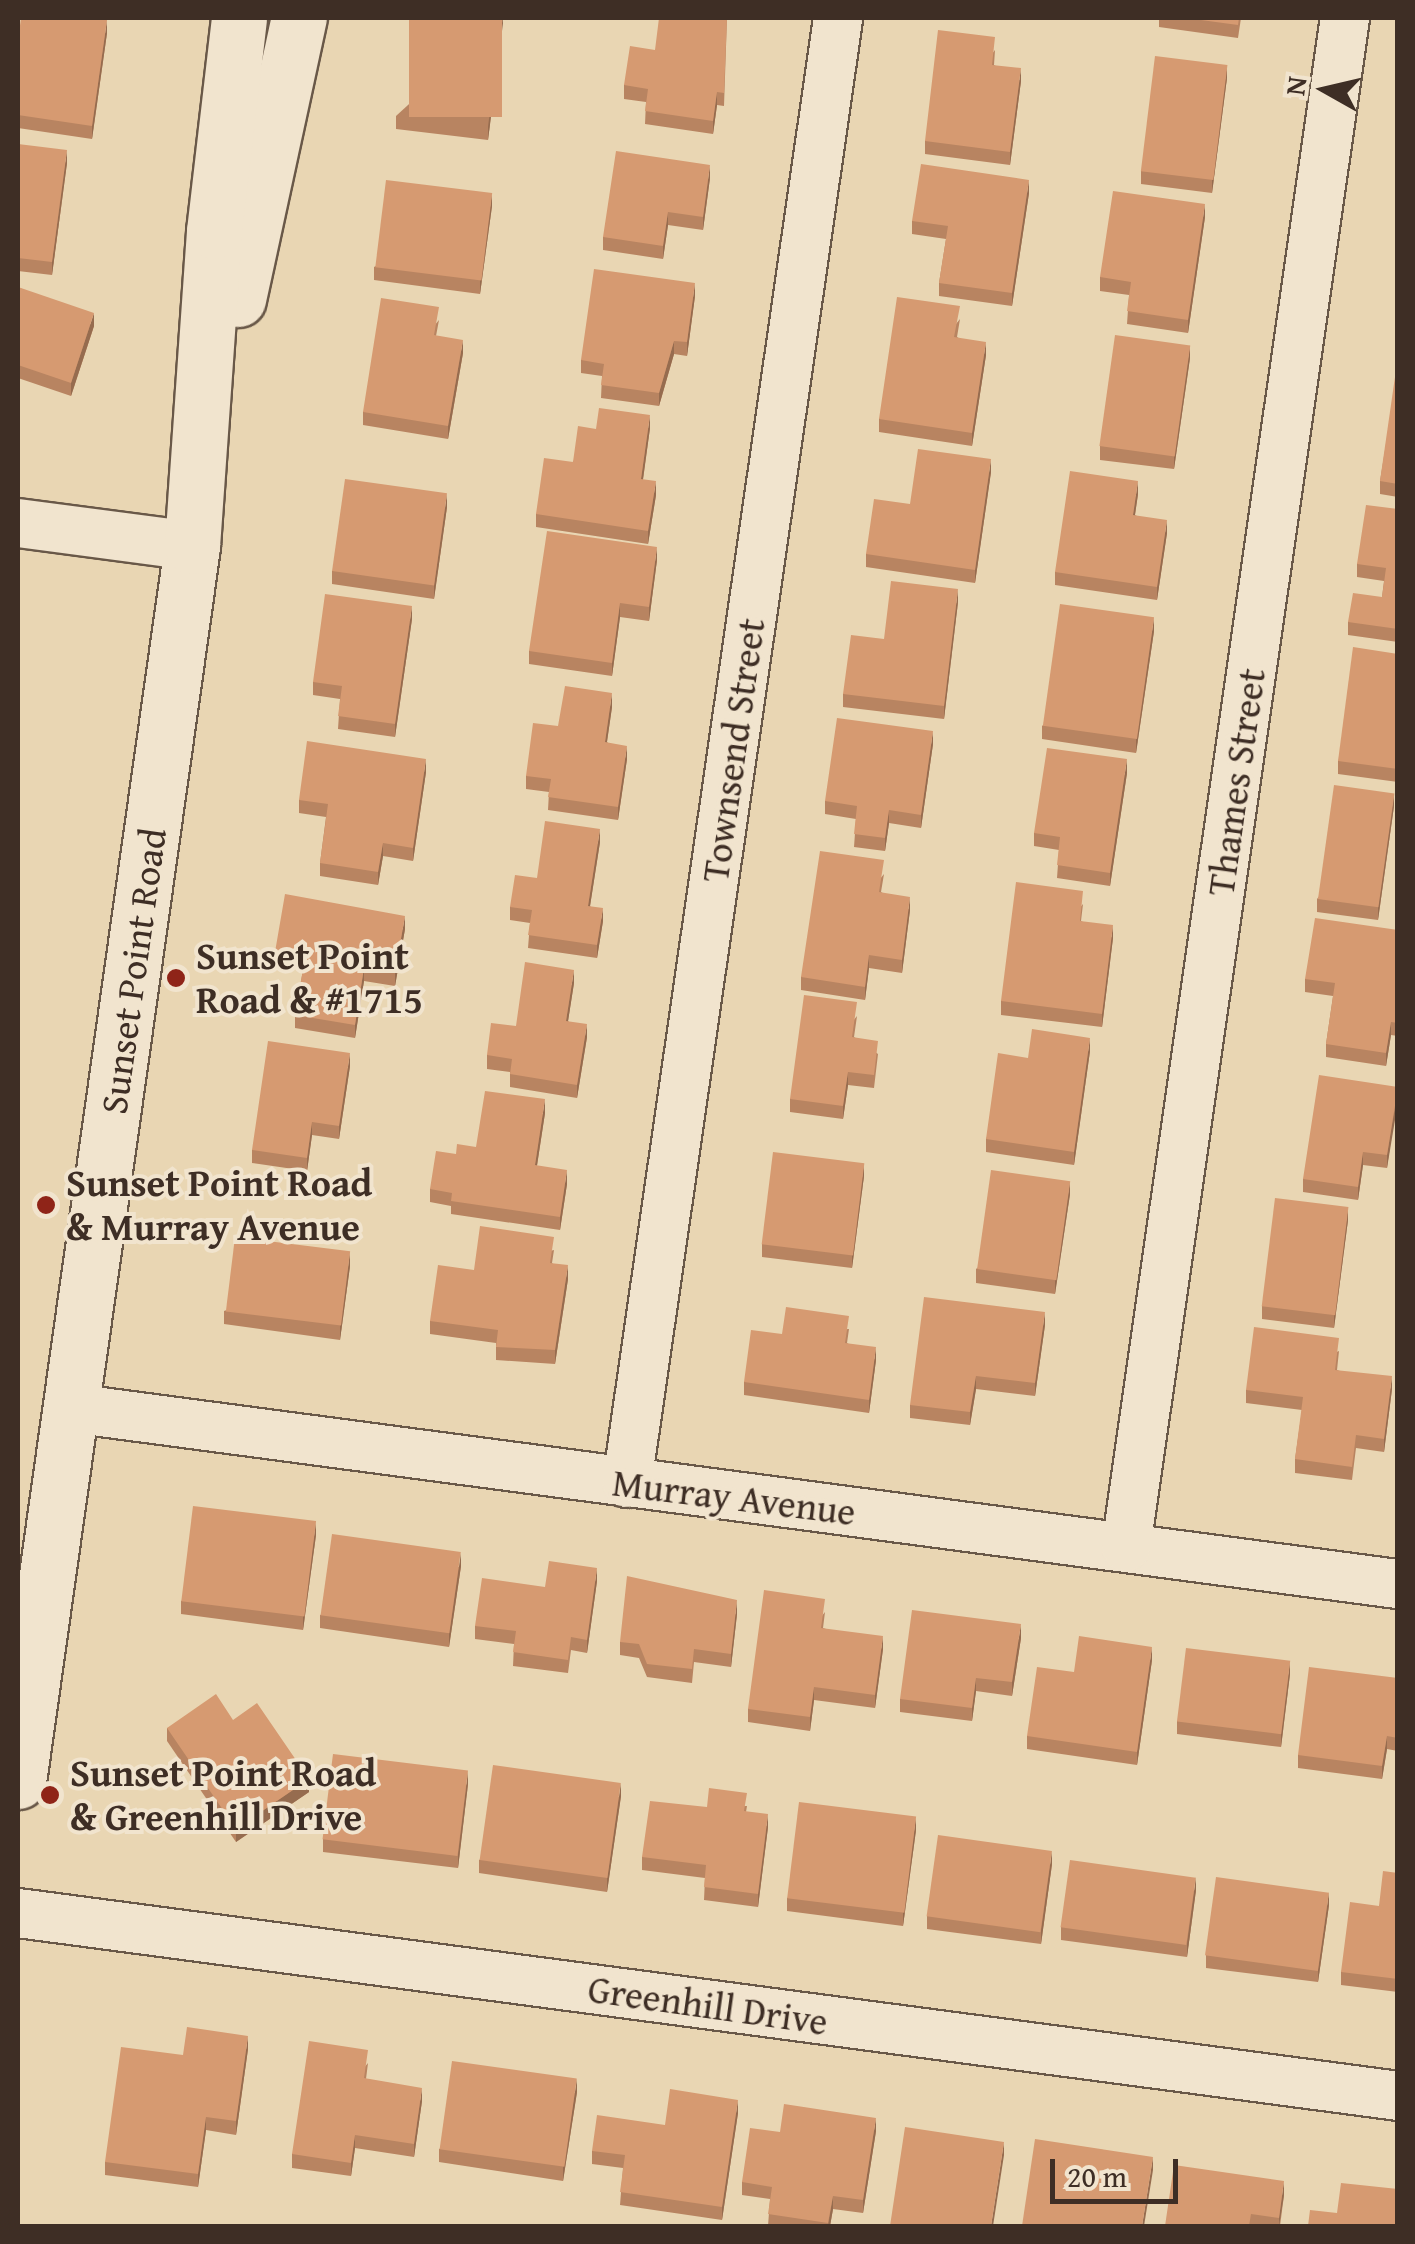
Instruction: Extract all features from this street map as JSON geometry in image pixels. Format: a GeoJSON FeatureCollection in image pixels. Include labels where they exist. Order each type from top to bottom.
{"type":"FeatureCollection","features":[{"type":"Feature","properties":{"kind":"main road","name":"Sunset Point Road"},"geometry":{"type":"LineString","coordinates":[[18,1781],[192,546],[202,458],[214,232],[239,18]]}},
{"type":"Feature","properties":{"kind":"main road","name":"Sunset Point Road"},"geometry":{"type":"LineString","coordinates":[[202,458],[299,18]]}},
{"type":"Feature","properties":{"kind":"street","name":"Townsend Street"},"geometry":{"type":"LineString","coordinates":[[628,1483],[838,18]]}},
{"type":"Feature","properties":{"kind":"street","name":"Thames Street"},"geometry":{"type":"LineString","coordinates":[[1126,1548],[1345,18]]}},
{"type":"Feature","properties":{"kind":"street"},"geometry":{"type":"LineString","coordinates":[[18,523],[192,546]]}},
{"type":"Feature","properties":{"kind":"street","name":"Murray Avenue"},"geometry":{"type":"LineString","coordinates":[[72,1408],[1398,1584]]}},
{"type":"Feature","properties":{"kind":"street","name":"Greenhill Drive"},"geometry":{"type":"LineString","coordinates":[[18,1913],[1398,2096]]}},
{"type":"Feature","properties":{"kind":"building"},"geometry":{"type":"Polygon","coordinates":[[[21,18],[107,20],[92,126],[18,115],[21,18]]]}},
{"type":"Feature","properties":{"kind":"building"},"geometry":{"type":"Polygon","coordinates":[[[409,18],[502,18],[502,117],[409,117],[409,18]]]}},
{"type":"Feature","properties":{"kind":"building"},"geometry":{"type":"Polygon","coordinates":[[[659,18],[727,18],[724,93],[717,92],[713,121],[645,111],[648,89],[624,85],[630,46],[655,50],[659,18]]]}},
{"type":"Feature","properties":{"kind":"building"},"geometry":{"type":"Polygon","coordinates":[[[1186,18],[1239,18],[1238,25],[1186,18]]]}},
{"type":"Feature","properties":{"kind":"building"},"geometry":{"type":"Polygon","coordinates":[[[938,30],[995,37],[992,65],[1021,68],[1010,152],[925,141],[938,30]]]}},
{"type":"Feature","properties":{"kind":"building"},"geometry":{"type":"Polygon","coordinates":[[[1155,56],[1227,65],[1213,180],[1141,171],[1155,56]]]}},
{"type":"Feature","properties":{"kind":"building"},"geometry":{"type":"Polygon","coordinates":[[[18,144],[67,150],[52,262],[18,258],[18,144]]]}},
{"type":"Feature","properties":{"kind":"building"},"geometry":{"type":"Polygon","coordinates":[[[616,151],[710,165],[703,217],[668,212],[663,246],[603,237],[616,151]]]}},
{"type":"Feature","properties":{"kind":"building"},"geometry":{"type":"Polygon","coordinates":[[[921,164],[1029,180],[1012,293],[939,283],[948,226],[912,221],[921,164]]]}},
{"type":"Feature","properties":{"kind":"building"},"geometry":{"type":"Polygon","coordinates":[[[386,180],[492,193],[481,280],[375,267],[386,180]]]}},
{"type":"Feature","properties":{"kind":"building"},"geometry":{"type":"Polygon","coordinates":[[[1113,191],[1205,204],[1188,320],[1127,311],[1131,282],[1100,277],[1113,191]]]}},
{"type":"Feature","properties":{"kind":"building"},"geometry":{"type":"Polygon","coordinates":[[[594,269],[695,283],[687,342],[674,341],[659,393],[601,385],[604,364],[581,360],[594,269]]]}},
{"type":"Feature","properties":{"kind":"building"},"geometry":{"type":"Polygon","coordinates":[[[18,287],[94,313],[71,383],[18,365],[18,287]]]}},
{"type":"Feature","properties":{"kind":"building"},"geometry":{"type":"Polygon","coordinates":[[[897,297],[960,306],[954,337],[986,342],[972,433],[879,419],[897,297]]]}},
{"type":"Feature","properties":{"kind":"building"},"geometry":{"type":"Polygon","coordinates":[[[381,298],[439,307],[434,335],[463,340],[448,426],[363,412],[381,298]]]}},
{"type":"Feature","properties":{"kind":"building"},"geometry":{"type":"Polygon","coordinates":[[[1115,335],[1190,346],[1175,456],[1099,446],[1115,335]]]}},
{"type":"Feature","properties":{"kind":"building"},"geometry":{"type":"Polygon","coordinates":[[[1398,370],[1398,484],[1380,481],[1398,370]]]}},
{"type":"Feature","properties":{"kind":"building"},"geometry":{"type":"Polygon","coordinates":[[[599,408],[650,415],[641,479],[656,481],[648,531],[536,514],[544,458],[573,462],[578,426],[596,429],[599,408]]]}},
{"type":"Feature","properties":{"kind":"building"},"geometry":{"type":"Polygon","coordinates":[[[918,449],[991,459],[975,570],[866,554],[874,499],[910,504],[918,449]]]}},
{"type":"Feature","properties":{"kind":"building"},"geometry":{"type":"Polygon","coordinates":[[[1070,471],[1138,481],[1133,515],[1167,520],[1157,587],[1055,572],[1070,471]]]}},
{"type":"Feature","properties":{"kind":"building"},"geometry":{"type":"Polygon","coordinates":[[[345,479],[447,493],[434,585],[332,571],[345,479]]]}},
{"type":"Feature","properties":{"kind":"building"},"geometry":{"type":"Polygon","coordinates":[[[1366,505],[1398,509],[1398,629],[1348,622],[1353,593],[1382,597],[1386,568],[1357,564],[1366,505]]]}},
{"type":"Feature","properties":{"kind":"building"},"geometry":{"type":"Polygon","coordinates":[[[547,531],[657,547],[649,607],[620,603],[612,663],[529,651],[547,531]]]}},
{"type":"Feature","properties":{"kind":"building"},"geometry":{"type":"Polygon","coordinates":[[[891,581],[958,589],[944,706],[843,694],[851,635],[884,639],[891,581]]]}},
{"type":"Feature","properties":{"kind":"building"},"geometry":{"type":"Polygon","coordinates":[[[325,594],[412,606],[395,724],[338,716],[342,686],[313,682],[325,594]]]}},
{"type":"Feature","properties":{"kind":"building"},"geometry":{"type":"Polygon","coordinates":[[[1060,604],[1154,617],[1137,739],[1043,726],[1060,604]]]}},
{"type":"Feature","properties":{"kind":"building"},"geometry":{"type":"Polygon","coordinates":[[[1353,647],[1398,654],[1398,769],[1338,761],[1353,647]]]}},
{"type":"Feature","properties":{"kind":"building"},"geometry":{"type":"Polygon","coordinates":[[[565,686],[612,693],[605,742],[627,746],[618,807],[548,797],[551,779],[526,776],[533,723],[558,726],[565,686]]]}},
{"type":"Feature","properties":{"kind":"building"},"geometry":{"type":"Polygon","coordinates":[[[837,718],[933,731],[921,815],[889,810],[885,838],[854,834],[857,806],[825,801],[837,718]]]}},
{"type":"Feature","properties":{"kind":"building"},"geometry":{"type":"Polygon","coordinates":[[[307,741],[426,759],[413,848],[383,843],[378,872],[320,863],[328,804],[299,800],[307,741]]]}},
{"type":"Feature","properties":{"kind":"building"},"geometry":{"type":"Polygon","coordinates":[[[1047,748],[1127,759],[1110,873],[1057,865],[1060,837],[1034,833],[1047,748]]]}},
{"type":"Feature","properties":{"kind":"building"},"geometry":{"type":"Polygon","coordinates":[[[1334,785],[1394,793],[1378,907],[1318,899],[1334,785]]]}},
{"type":"Feature","properties":{"kind":"building"},"geometry":{"type":"Polygon","coordinates":[[[545,821],[600,829],[588,906],[603,908],[597,945],[528,935],[532,910],[510,907],[515,875],[537,878],[545,821]]]}},
{"type":"Feature","properties":{"kind":"building"},"geometry":{"type":"Polygon","coordinates":[[[820,851],[884,860],[879,892],[910,897],[902,960],[869,955],[865,987],[801,977],[820,851]]]}},
{"type":"Feature","properties":{"kind":"building"},"geometry":{"type":"Polygon","coordinates":[[[1016,882],[1083,891],[1080,921],[1113,925],[1102,1014],[1001,1001],[1016,882]]]}},
{"type":"Feature","properties":{"kind":"building"},"geometry":{"type":"Polygon","coordinates":[[[285,894],[405,916],[395,973],[364,968],[355,1025],[295,1015],[305,958],[275,952],[285,894]]]}},
{"type":"Feature","properties":{"kind":"building"},"geometry":{"type":"Polygon","coordinates":[[[1315,918],[1398,930],[1398,1023],[1391,1022],[1386,1053],[1326,1044],[1335,983],[1305,979],[1315,918]]]}},
{"type":"Feature","properties":{"kind":"building"},"geometry":{"type":"Polygon","coordinates":[[[525,962],[574,970],[566,1021],[587,1024],[577,1085],[510,1074],[512,1059],[487,1055],[491,1023],[516,1026],[525,962]]]}},
{"type":"Feature","properties":{"kind":"building"},"geometry":{"type":"Polygon","coordinates":[[[804,995],[857,1002],[852,1037],[878,1041],[874,1075],[848,1072],[843,1106],[790,1099],[804,995]]]}},
{"type":"Feature","properties":{"kind":"building"},"geometry":{"type":"Polygon","coordinates":[[[1032,1029],[1090,1038],[1074,1152],[986,1139],[998,1053],[1028,1058],[1032,1029]]]}},
{"type":"Feature","properties":{"kind":"building"},"geometry":{"type":"Polygon","coordinates":[[[268,1041],[350,1053],[339,1126],[312,1122],[307,1158],[252,1150],[268,1041]]]}},
{"type":"Feature","properties":{"kind":"building"},"geometry":{"type":"Polygon","coordinates":[[[1319,1075],[1398,1087],[1387,1155],[1363,1152],[1358,1187],[1303,1179],[1319,1075]]]}},
{"type":"Feature","properties":{"kind":"building"},"geometry":{"type":"Polygon","coordinates":[[[485,1091],[545,1099],[535,1165],[567,1170],[560,1217],[451,1201],[452,1193],[430,1189],[436,1151],[456,1154],[457,1144],[476,1147],[485,1091]]]}},
{"type":"Feature","properties":{"kind":"building"},"geometry":{"type":"Polygon","coordinates":[[[773,1152],[864,1163],[853,1256],[762,1244],[773,1152]]]}},
{"type":"Feature","properties":{"kind":"building"},"geometry":{"type":"Polygon","coordinates":[[[991,1170],[1070,1181],[1056,1280],[977,1269],[991,1170]]]}},
{"type":"Feature","properties":{"kind":"building"},"geometry":{"type":"Polygon","coordinates":[[[1275,1198],[1348,1207],[1335,1315],[1262,1306],[1275,1198]]]}},
{"type":"Feature","properties":{"kind":"building"},"geometry":{"type":"Polygon","coordinates":[[[480,1226],[554,1237],[550,1263],[568,1265],[555,1350],[496,1347],[498,1330],[430,1321],[438,1265],[474,1270],[480,1226]]]}},
{"type":"Feature","properties":{"kind":"building"},"geometry":{"type":"Polygon","coordinates":[[[235,1237],[350,1251],[341,1326],[226,1311],[235,1237]]]}},
{"type":"Feature","properties":{"kind":"building"},"geometry":{"type":"Polygon","coordinates":[[[924,1297],[1045,1312],[1035,1383],[976,1376],[970,1412],[910,1405],[924,1297]]]}},
{"type":"Feature","properties":{"kind":"building"},"geometry":{"type":"Polygon","coordinates":[[[786,1307],[849,1316],[845,1343],[876,1347],[869,1400],[744,1382],[751,1330],[782,1334],[786,1307]]]}},
{"type":"Feature","properties":{"kind":"building"},"geometry":{"type":"Polygon","coordinates":[[[1254,1327],[1339,1338],[1335,1370],[1392,1376],[1384,1439],[1356,1435],[1352,1467],[1295,1459],[1303,1397],[1246,1390],[1254,1327]]]}},
{"type":"Feature","properties":{"kind":"building"},"geometry":{"type":"Polygon","coordinates":[[[193,1506],[316,1521],[304,1616],[181,1601],[193,1506]]]}},
{"type":"Feature","properties":{"kind":"building"},"geometry":{"type":"Polygon","coordinates":[[[332,1534],[461,1552],[449,1633],[321,1615],[332,1534]]]}},
{"type":"Feature","properties":{"kind":"building"},"geometry":{"type":"Polygon","coordinates":[[[549,1561],[597,1568],[587,1640],[571,1637],[568,1660],[513,1652],[516,1631],[475,1626],[482,1578],[545,1587],[549,1561]]]}},
{"type":"Feature","properties":{"kind":"building"},"geometry":{"type":"Polygon","coordinates":[[[627,1576],[737,1600],[731,1654],[694,1649],[692,1669],[647,1664],[639,1644],[620,1642],[627,1576]]]}},
{"type":"Feature","properties":{"kind":"building"},"geometry":{"type":"Polygon","coordinates":[[[764,1590],[825,1599],[821,1628],[883,1636],[875,1695],[814,1687],[810,1717],[748,1709],[764,1590]]]}},
{"type":"Feature","properties":{"kind":"building"},"geometry":{"type":"Polygon","coordinates":[[[912,1610],[1021,1624],[1012,1682],[976,1678],[972,1708],[900,1699],[912,1610]]]}},
{"type":"Feature","properties":{"kind":"building"},"geometry":{"type":"Polygon","coordinates":[[[1079,1636],[1152,1647],[1137,1752],[1027,1736],[1037,1667],[1074,1672],[1079,1636]]]}},
{"type":"Feature","properties":{"kind":"building"},"geometry":{"type":"Polygon","coordinates":[[[1186,1648],[1290,1661],[1281,1734],[1177,1721],[1186,1648]]]}},
{"type":"Feature","properties":{"kind":"building"},"geometry":{"type":"Polygon","coordinates":[[[1309,1667],[1398,1678],[1398,1738],[1387,1736],[1382,1766],[1298,1755],[1309,1667]]]}},
{"type":"Feature","properties":{"kind":"building"},"geometry":{"type":"Polygon","coordinates":[[[216,1694],[233,1720],[257,1703],[309,1779],[236,1829],[167,1728],[216,1694]]]}},
{"type":"Feature","properties":{"kind":"building"},"geometry":{"type":"Polygon","coordinates":[[[333,1754],[468,1771],[458,1856],[323,1839],[333,1754]]]}},
{"type":"Feature","properties":{"kind":"building"},"geometry":{"type":"Polygon","coordinates":[[[493,1765],[621,1783],[607,1878],[480,1860],[493,1765]]]}},
{"type":"Feature","properties":{"kind":"building"},"geometry":{"type":"Polygon","coordinates":[[[709,1788],[747,1793],[744,1811],[768,1814],[758,1894],[704,1887],[706,1865],[642,1857],[650,1801],[707,1807],[709,1788]]]}},
{"type":"Feature","properties":{"kind":"building"},"geometry":{"type":"Polygon","coordinates":[[[799,1802],[916,1816],[904,1913],[787,1898],[799,1802]]]}},
{"type":"Feature","properties":{"kind":"building"},"geometry":{"type":"Polygon","coordinates":[[[938,1835],[1052,1851],[1040,1932],[927,1916],[938,1835]]]}},
{"type":"Feature","properties":{"kind":"building"},"geometry":{"type":"Polygon","coordinates":[[[1070,1860],[1196,1878],[1186,1945],[1061,1927],[1070,1860]]]}},
{"type":"Feature","properties":{"kind":"building"},"geometry":{"type":"Polygon","coordinates":[[[1383,1871],[1398,1873],[1398,1979],[1341,1972],[1350,1902],[1379,1906],[1383,1871]]]}},
{"type":"Feature","properties":{"kind":"building"},"geometry":{"type":"Polygon","coordinates":[[[1216,1877],[1329,1893],[1318,1971],[1205,1955],[1216,1877]]]}},
{"type":"Feature","properties":{"kind":"building"},"geometry":{"type":"Polygon","coordinates":[[[187,2027],[248,2036],[236,2121],[206,2117],[198,2174],[105,2162],[121,2047],[183,2055],[187,2027]]]}},
{"type":"Feature","properties":{"kind":"building"},"geometry":{"type":"Polygon","coordinates":[[[309,2041],[368,2050],[364,2078],[422,2088],[414,2144],[355,2135],[351,2163],[292,2154],[309,2041]]]}},
{"type":"Feature","properties":{"kind":"building"},"geometry":{"type":"Polygon","coordinates":[[[452,2061],[577,2079],[564,2167],[440,2149],[452,2061]]]}},
{"type":"Feature","properties":{"kind":"building"},"geometry":{"type":"Polygon","coordinates":[[[670,2089],[738,2100],[722,2207],[620,2192],[625,2155],[592,2151],[597,2115],[665,2125],[670,2089]]]}},
{"type":"Feature","properties":{"kind":"building"},"geometry":{"type":"Polygon","coordinates":[[[784,2104],[876,2118],[863,2200],[833,2196],[828,2223],[768,2214],[772,2187],[742,2182],[750,2128],[780,2132],[784,2104]]]}},
{"type":"Feature","properties":{"kind":"building"},"geometry":{"type":"Polygon","coordinates":[[[905,2127],[1004,2142],[991,2226],[890,2226],[905,2127]]]}},
{"type":"Feature","properties":{"kind":"building"},"geometry":{"type":"Polygon","coordinates":[[[1035,2139],[1153,2157],[1142,2226],[1022,2226],[1035,2139]]]}},
{"type":"Feature","properties":{"kind":"building"},"geometry":{"type":"Polygon","coordinates":[[[1174,2165],[1284,2181],[1279,2218],[1251,2214],[1249,2226],[1165,2226],[1174,2165]]]}},
{"type":"Feature","properties":{"kind":"building"},"geometry":{"type":"Polygon","coordinates":[[[1341,2183],[1398,2189],[1398,2226],[1308,2226],[1310,2210],[1337,2213],[1341,2183]]]}},
{"type":"Feature","properties":{"kind":"place","name":"Sunset Point Road & #1715"},"geometry":{"type":"Point","coordinates":[176,978]}},
{"type":"Feature","properties":{"kind":"place","name":"Sunset Point Road & Murray Avenue"},"geometry":{"type":"Point","coordinates":[46,1205]}},
{"type":"Feature","properties":{"kind":"place","name":"Sunset Point Road & Greenhill Drive"},"geometry":{"type":"Point","coordinates":[50,1795]}}]}
